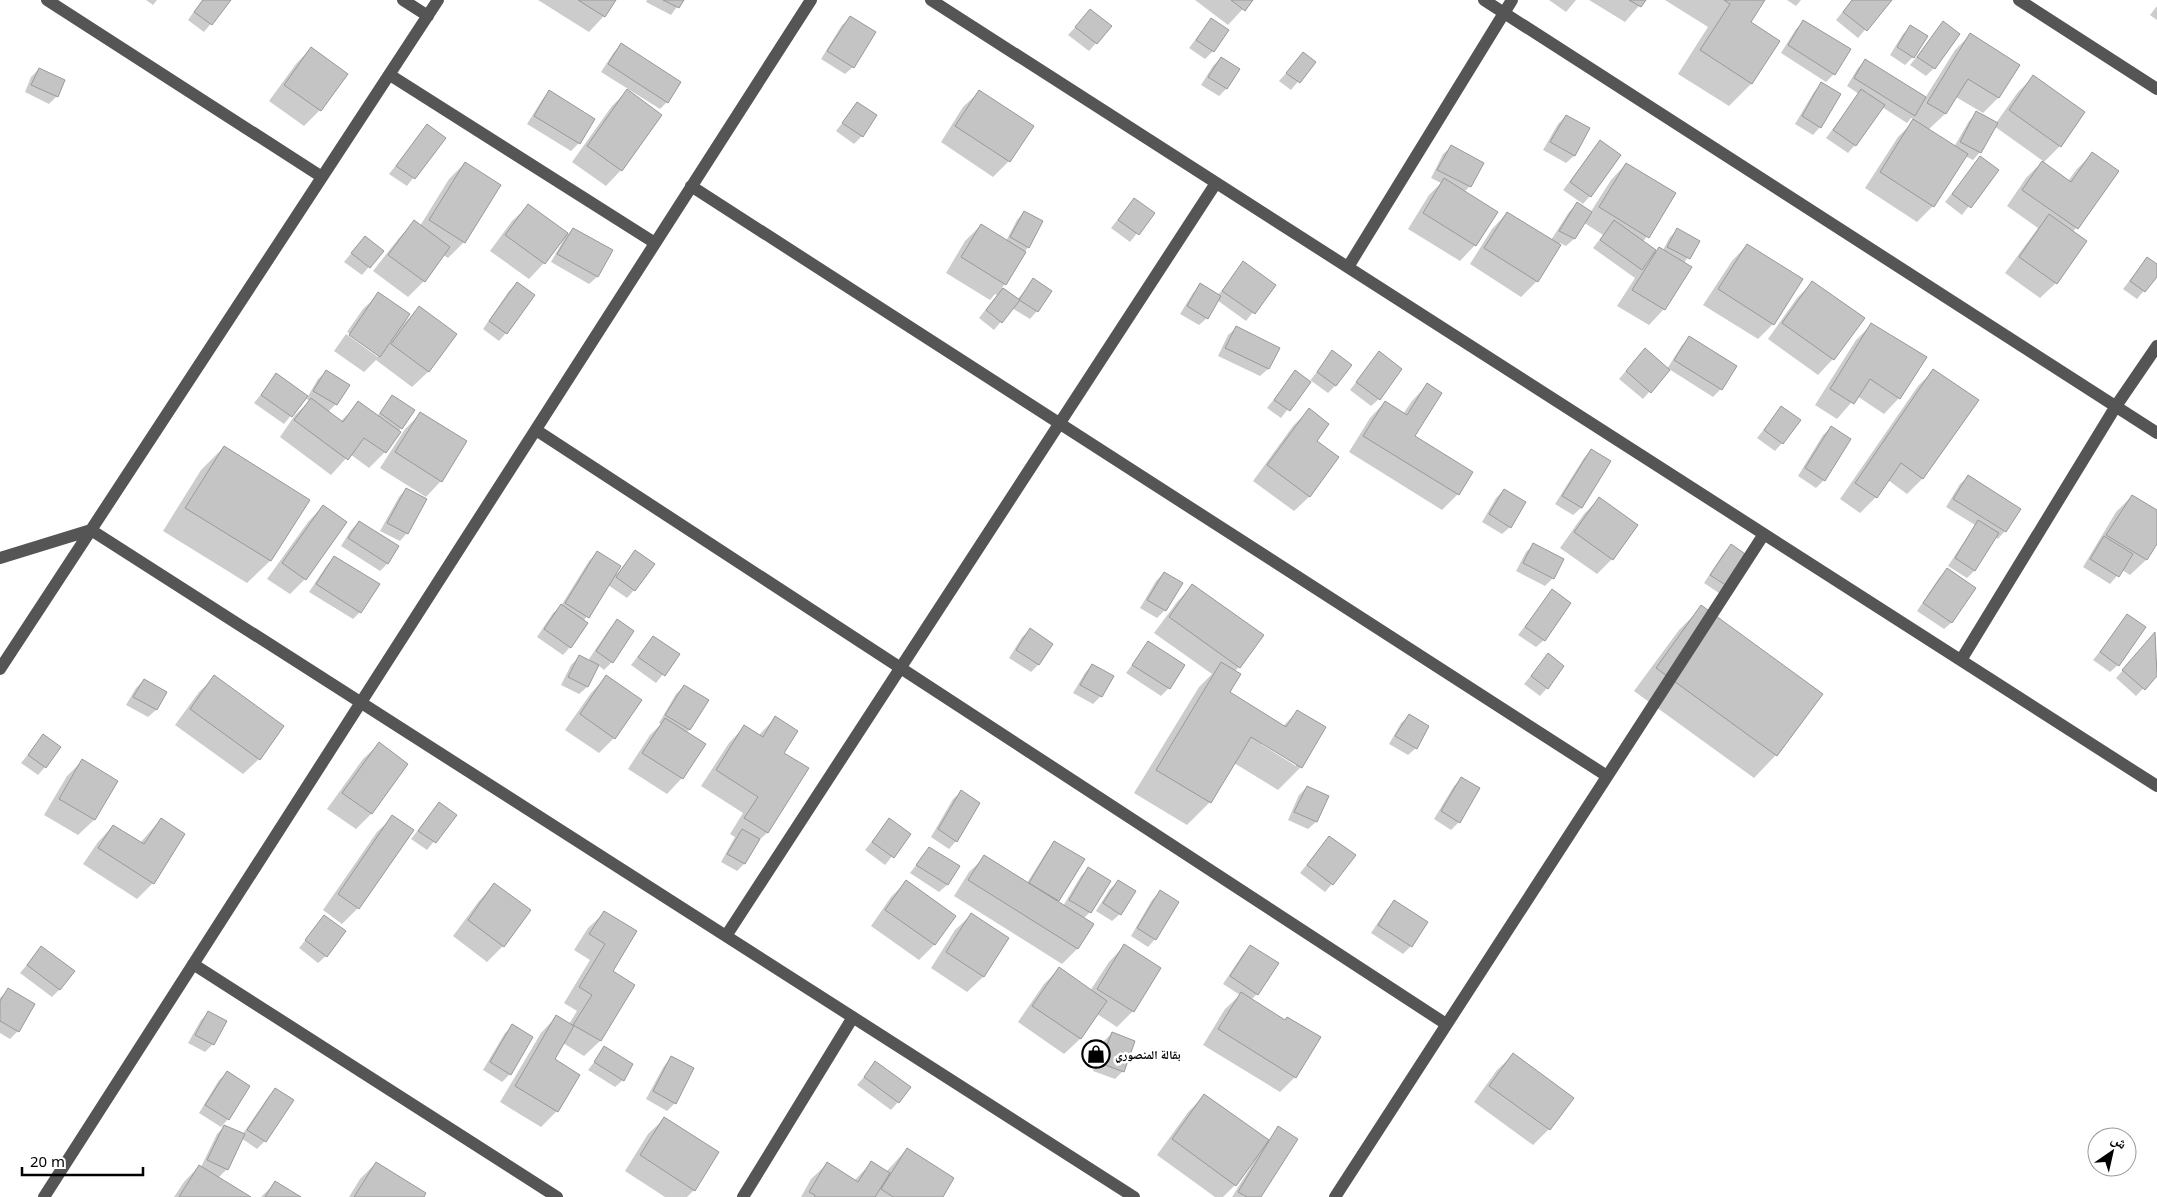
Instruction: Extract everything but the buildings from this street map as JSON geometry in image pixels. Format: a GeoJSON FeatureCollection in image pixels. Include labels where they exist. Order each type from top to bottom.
{"type":"FeatureCollection","features":[{"type":"Feature","properties":{"kind":"street"},"geometry":{"type":"LineString","coordinates":[[47,0],[322,177]]}},
{"type":"Feature","properties":{"kind":"street"},"geometry":{"type":"LineString","coordinates":[[403,0],[428,16]]}},
{"type":"Feature","properties":{"kind":"street"},"geometry":{"type":"LineString","coordinates":[[0,669],[438,0]]}},
{"type":"Feature","properties":{"kind":"street"},"geometry":{"type":"LineString","coordinates":[[44,1197],[811,0]]}},
{"type":"Feature","properties":{"kind":"street"},"geometry":{"type":"LineString","coordinates":[[931,0],[2157,786]]}},
{"type":"Feature","properties":{"kind":"street"},"geometry":{"type":"LineString","coordinates":[[1484,0],[2157,433]]}},
{"type":"Feature","properties":{"kind":"street"},"geometry":{"type":"LineString","coordinates":[[1348,267],[1512,0]]}},
{"type":"Feature","properties":{"kind":"street"},"geometry":{"type":"LineString","coordinates":[[2019,0],[2157,89]]}},
{"type":"Feature","properties":{"kind":"street"},"geometry":{"type":"LineString","coordinates":[[390,75],[655,243]]}},
{"type":"Feature","properties":{"kind":"street"},"geometry":{"type":"LineString","coordinates":[[726,936],[1216,183]]}},
{"type":"Feature","properties":{"kind":"street"},"geometry":{"type":"LineString","coordinates":[[691,186],[1607,776]]}},
{"type":"Feature","properties":{"kind":"street"},"geometry":{"type":"LineString","coordinates":[[1960,660],[2116,406],[2157,346]]}},
{"type":"Feature","properties":{"kind":"street"},"geometry":{"type":"LineString","coordinates":[[536,430],[1446,1024]]}},
{"type":"Feature","properties":{"kind":"street"},"geometry":{"type":"LineString","coordinates":[[0,558],[91,530],[1134,1197]]}},
{"type":"Feature","properties":{"kind":"street"},"geometry":{"type":"LineString","coordinates":[[1335,1197],[1764,534]]}},
{"type":"Feature","properties":{"kind":"street"},"geometry":{"type":"LineString","coordinates":[[192,964],[557,1197]]}},
{"type":"Feature","properties":{"kind":"street"},"geometry":{"type":"LineString","coordinates":[[742,1197],[853,1018]]}},
{"type":"Feature","properties":{"kind":"place","name":"بقالة المنصوري"},"geometry":{"type":"Point","coordinates":[1096,1054]}}]}
